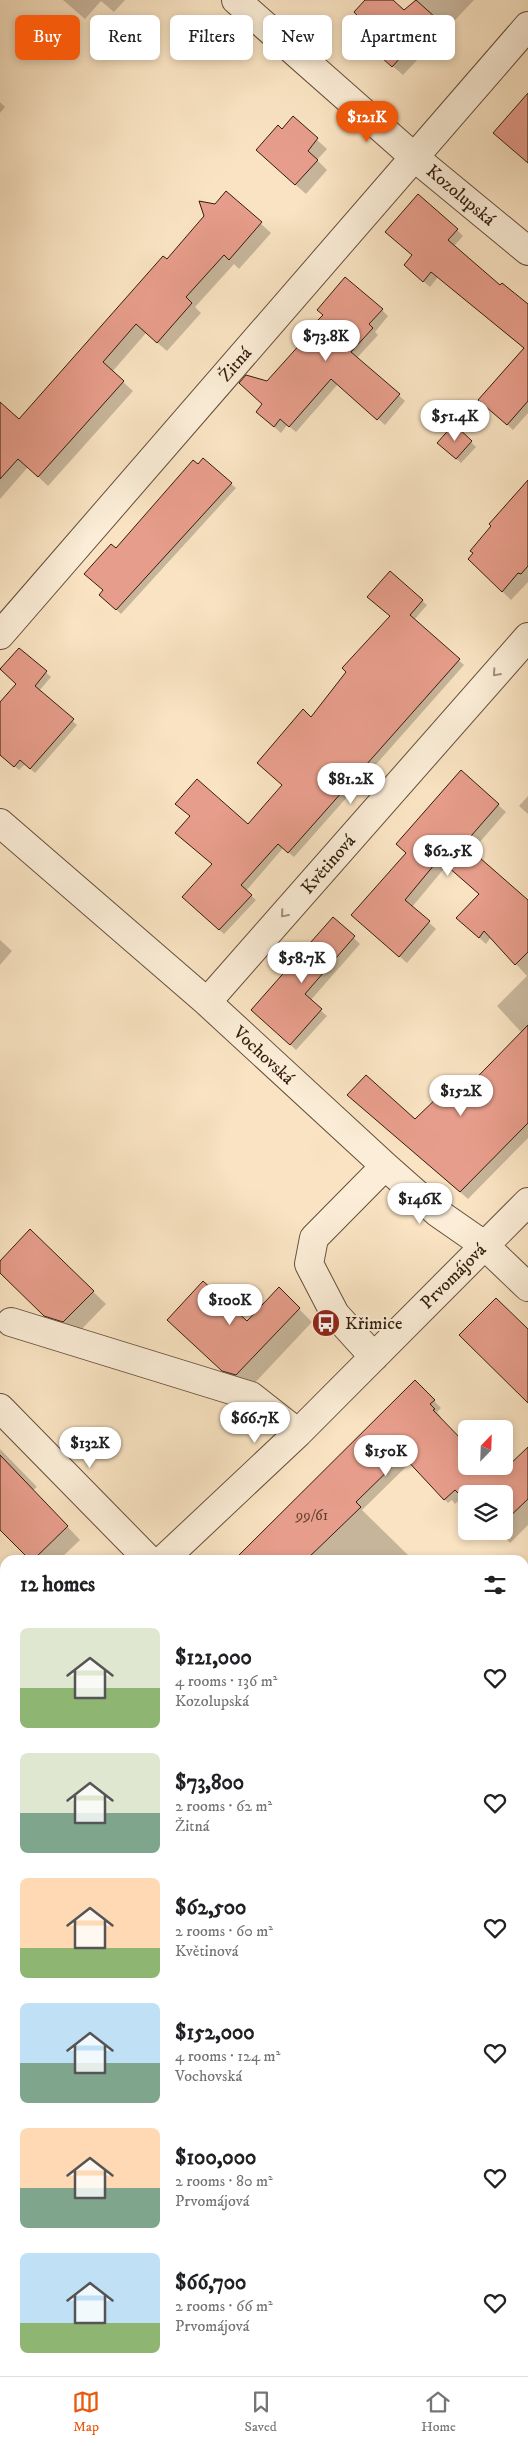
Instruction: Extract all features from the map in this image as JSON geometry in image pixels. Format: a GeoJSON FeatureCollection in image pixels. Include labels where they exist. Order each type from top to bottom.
{"type":"FeatureCollection","features":[{"type":"Feature","properties":{"kind":"street","name":"Kozolupská"},"geometry":{"type":"LineString","coordinates":[[236,0],[414,157],[528,251]]}},
{"type":"Feature","properties":{"kind":"street","name":"Žitná"},"geometry":{"type":"LineString","coordinates":[[0,635],[528,26]]}},
{"type":"Feature","properties":{"kind":"street","name":"Květinová"},"geometry":{"type":"LineString","coordinates":[[207,1002],[528,637]]}},
{"type":"Feature","properties":{"kind":"street","name":"Vochovská"},"geometry":{"type":"LineString","coordinates":[[0,823],[207,1002],[385,1166],[438,1212],[484,1245],[528,1287]]}},
{"type":"Feature","properties":{"kind":"street"},"geometry":{"type":"LineString","coordinates":[[374,1356],[335,1314],[309,1264],[314,1238],[385,1166]]}},
{"type":"Feature","properties":{"kind":"street","name":"Prvomájová"},"geometry":{"type":"LineString","coordinates":[[168,1555],[298,1433],[528,1202]]}},
{"type":"Feature","properties":{"kind":"street"},"geometry":{"type":"LineString","coordinates":[[11,1322],[251,1396],[298,1433]]}},
{"type":"Feature","properties":{"kind":"street"},"geometry":{"type":"LineString","coordinates":[[0,1408],[144,1555]]}},
{"type":"Feature","properties":{"kind":"building"},"geometry":{"type":"Polygon","coordinates":[[[365,0],[393,0],[404,10],[416,0],[433,15],[357,15],[354,12],[365,0]]]}},
{"type":"Feature","properties":{"kind":"building"},"geometry":{"type":"Polygon","coordinates":[[[384,60],[398,60],[392,67],[384,60]]]}},
{"type":"Feature","properties":{"kind":"building"},"geometry":{"type":"Polygon","coordinates":[[[528,93],[528,163],[493,133],[528,93]]]}},
{"type":"Feature","properties":{"kind":"building"},"geometry":{"type":"Polygon","coordinates":[[[293,116],[318,138],[308,151],[318,160],[295,185],[256,150],[278,125],[282,129],[293,116]]]}},
{"type":"Feature","properties":{"kind":"building"},"geometry":{"type":"Polygon","coordinates":[[[226,191],[262,222],[229,260],[224,255],[186,297],[192,303],[157,343],[136,324],[103,362],[124,381],[38,477],[18,459],[0,479],[0,402],[19,419],[163,256],[167,259],[204,216],[199,201],[215,204],[226,191]]]}},
{"type":"Feature","properties":{"kind":"building"},"geometry":{"type":"Polygon","coordinates":[[[418,194],[458,229],[448,240],[500,285],[502,283],[528,304],[528,401],[507,425],[478,400],[524,348],[431,272],[423,282],[404,265],[412,255],[385,232],[418,194]]]}},
{"type":"Feature","properties":{"kind":"building"},"geometry":{"type":"Polygon","coordinates":[[[345,277],[383,309],[369,324],[373,328],[351,352],[400,394],[377,420],[331,379],[289,427],[280,419],[274,427],[256,412],[262,404],[239,383],[246,375],[267,381],[320,322],[318,320],[323,315],[317,310],[345,277]]]}},
{"type":"Feature","properties":{"kind":"building"},"geometry":{"type":"Polygon","coordinates":[[[454,424],[472,441],[456,459],[437,443],[454,424]]]}},
{"type":"Feature","properties":{"kind":"building"},"geometry":{"type":"Polygon","coordinates":[[[203,458],[232,483],[116,610],[99,595],[103,590],[84,574],[111,544],[116,548],[193,460],[198,464],[203,458]]]}},
{"type":"Feature","properties":{"kind":"building"},"geometry":{"type":"Polygon","coordinates":[[[528,480],[528,566],[521,574],[518,573],[502,592],[468,559],[473,553],[470,551],[491,526],[489,524],[528,480]]]}},
{"type":"Feature","properties":{"kind":"building"},"geometry":{"type":"Polygon","coordinates":[[[390,571],[423,600],[410,615],[460,659],[288,853],[278,844],[241,885],[252,895],[219,930],[182,897],[212,864],[175,833],[190,816],[175,804],[197,779],[248,824],[282,785],[257,763],[303,709],[311,717],[346,672],[342,668],[390,616],[367,597],[390,571]]]}},
{"type":"Feature","properties":{"kind":"building"},"geometry":{"type":"Polygon","coordinates":[[[19,648],[47,671],[35,686],[74,719],[30,769],[20,760],[14,767],[0,755],[0,702],[16,684],[0,669],[19,648]]]}},
{"type":"Feature","properties":{"kind":"building"},"geometry":{"type":"Polygon","coordinates":[[[461,770],[499,804],[464,844],[528,900],[528,952],[515,965],[484,931],[479,938],[456,918],[479,894],[439,859],[405,900],[430,921],[399,957],[351,915],[406,853],[396,844],[461,770]]]}},
{"type":"Feature","properties":{"kind":"building"},"geometry":{"type":"Polygon","coordinates":[[[333,917],[355,936],[305,994],[322,1009],[290,1045],[251,1010],[333,917]]]}},
{"type":"Feature","properties":{"kind":"building"},"geometry":{"type":"Polygon","coordinates":[[[528,1025],[528,1123],[460,1192],[347,1095],[366,1075],[415,1119],[441,1094],[451,1104],[528,1025]]]}},
{"type":"Feature","properties":{"kind":"building"},"geometry":{"type":"Polygon","coordinates":[[[30,1229],[94,1291],[63,1322],[44,1316],[0,1273],[0,1261],[30,1229]]]}},
{"type":"Feature","properties":{"kind":"building"},"geometry":{"type":"Polygon","coordinates":[[[203,1281],[247,1321],[279,1287],[300,1308],[236,1375],[222,1371],[167,1320],[203,1281]]]}},
{"type":"Feature","properties":{"kind":"building"},"geometry":{"type":"Polygon","coordinates":[[[496,1298],[528,1329],[528,1403],[459,1335],[496,1298]]]}},
{"type":"Feature","properties":{"kind":"building"},"geometry":{"type":"Polygon","coordinates":[[[415,1380],[435,1400],[430,1404],[435,1409],[433,1410],[458,1436],[458,1475],[513,1475],[513,1461],[528,1447],[528,1499],[513,1513],[513,1485],[458,1485],[458,1493],[455,1490],[444,1500],[403,1456],[356,1502],[361,1507],[311,1555],[239,1555],[415,1380]]]}},
{"type":"Feature","properties":{"kind":"building"},"geometry":{"type":"Polygon","coordinates":[[[0,1455],[68,1526],[38,1555],[25,1555],[0,1530],[0,1455]]]}},
{"type":"Feature","properties":{"kind":"place","name":"Křimice"},"geometry":{"type":"Point","coordinates":[326,1323]}}]}
